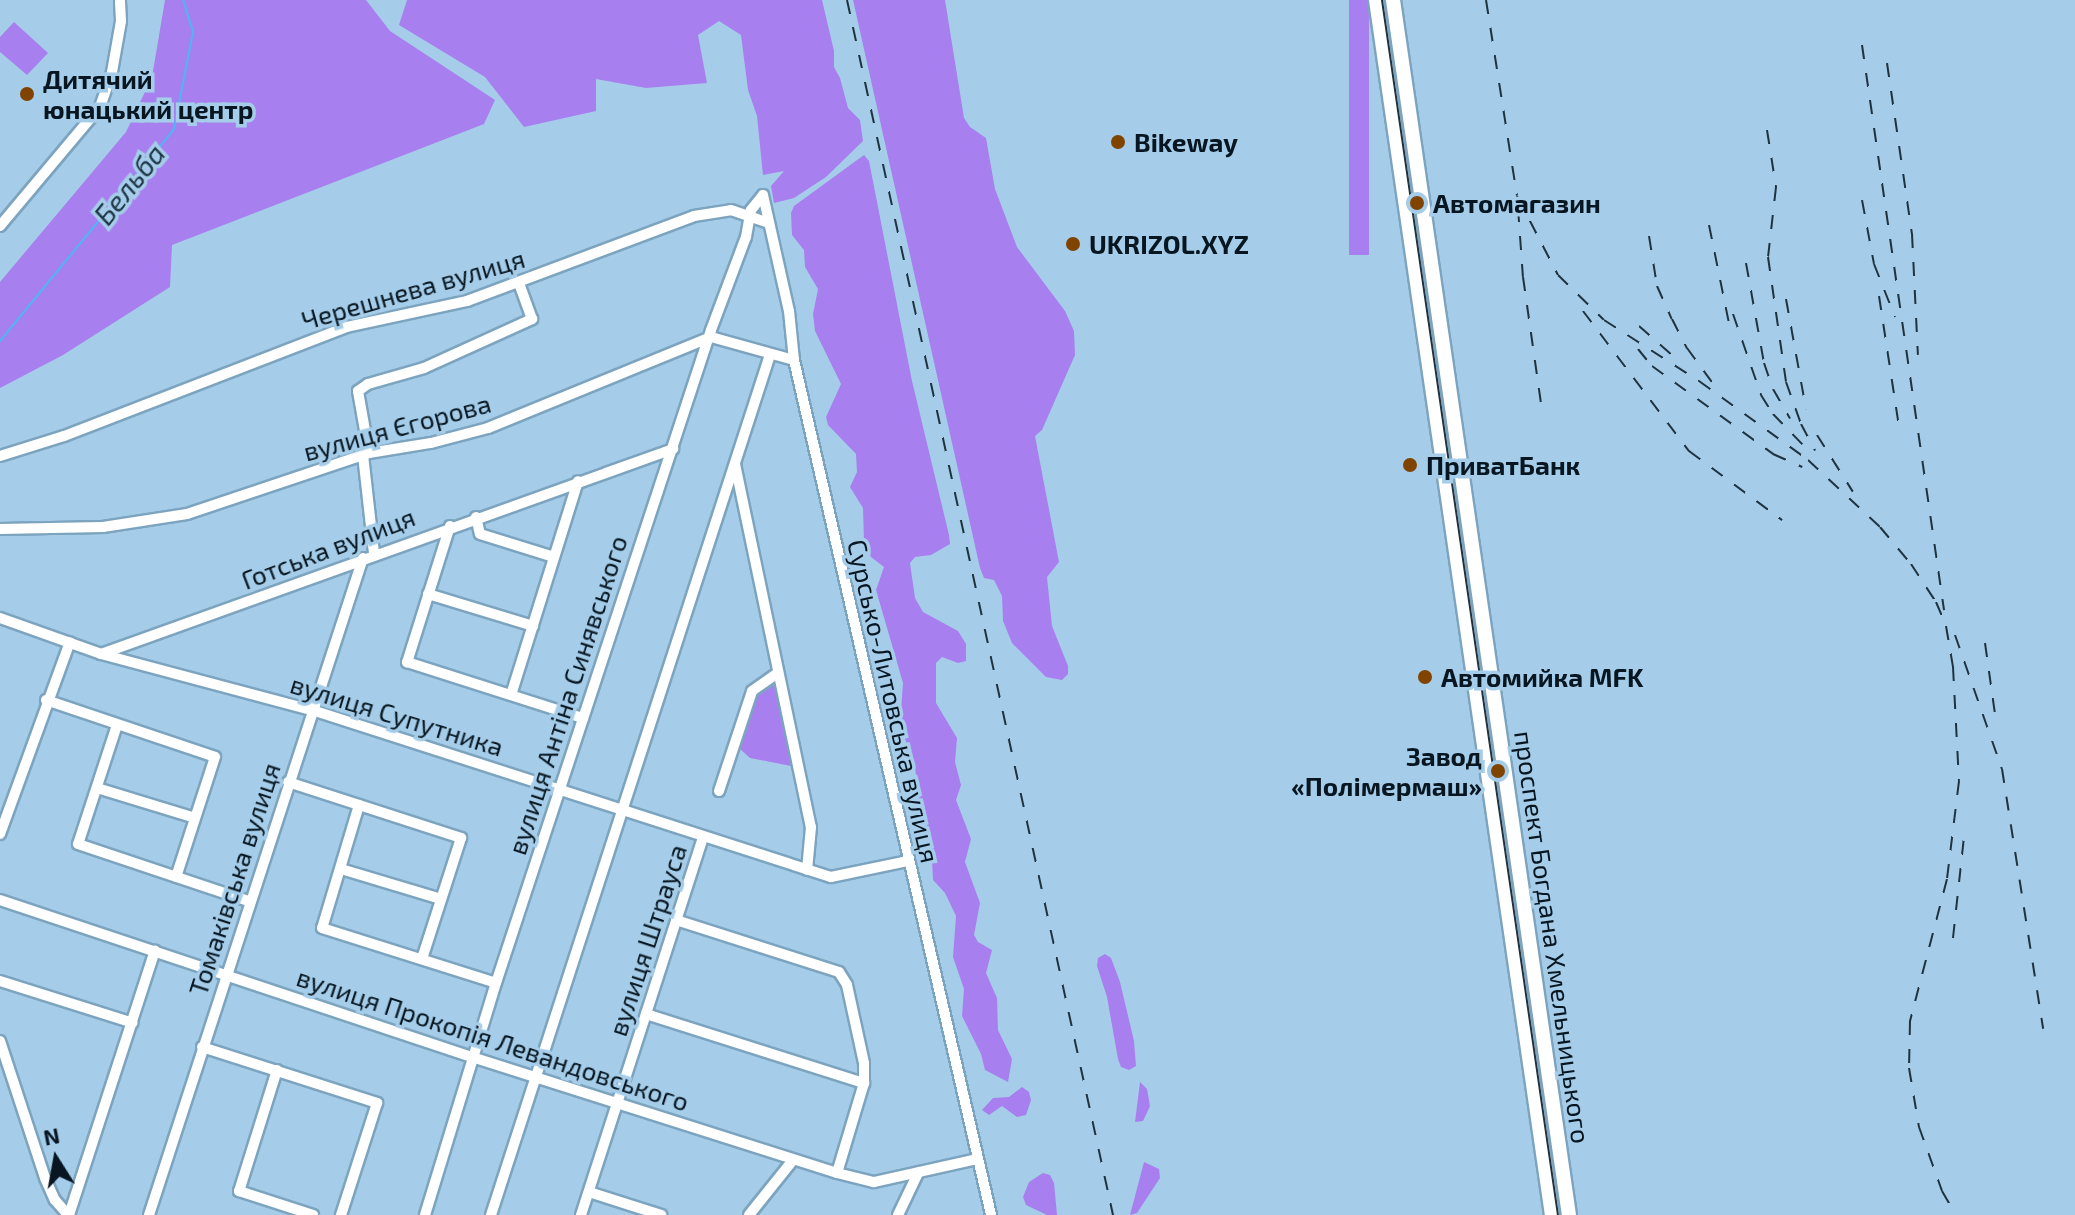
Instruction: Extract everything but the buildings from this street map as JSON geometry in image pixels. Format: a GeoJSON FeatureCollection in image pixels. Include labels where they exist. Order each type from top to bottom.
{"type":"FeatureCollection","features":[{"type":"Feature","properties":{"kind":"main road","name":"проспект Богдана Хмельницького"},"geometry":{"type":"LineString","coordinates":[[1376,0],[1552,1215]]}},
{"type":"Feature","properties":{"kind":"main road","name":"проспект Богдана Хмельницького"},"geometry":{"type":"LineString","coordinates":[[1393,0],[1569,1215]]}},
{"type":"Feature","properties":{"kind":"street"},"geometry":{"type":"LineString","coordinates":[[0,226],[100,107],[113,68],[121,21],[120,0]]}},
{"type":"Feature","properties":{"kind":"street","name":"вулиця Антіна Синявського"},"geometry":{"type":"LineString","coordinates":[[425,1215],[559,789],[750,217],[763,195]]}},
{"type":"Feature","properties":{"kind":"street","name":"Сурсько-Литовська вулиця"},"geometry":{"type":"LineString","coordinates":[[763,195],[789,311],[794,360],[991,1215]]}},
{"type":"Feature","properties":{"kind":"street","name":"Черешнева вулиця"},"geometry":{"type":"LineString","coordinates":[[0,456],[64,436],[346,327],[434,310],[519,283],[694,216],[731,210],[769,223]]}},
{"type":"Feature","properties":{"kind":"street"},"geometry":{"type":"LineString","coordinates":[[374,553],[358,391],[368,384],[424,368],[532,319],[519,283]]}},
{"type":"Feature","properties":{"kind":"street"},"geometry":{"type":"LineString","coordinates":[[711,337],[794,360]]}},
{"type":"Feature","properties":{"kind":"street","name":"вулиця Єгорова"},"geometry":{"type":"LineString","coordinates":[[0,529],[103,527],[187,514],[366,454],[431,443],[488,428],[711,337]]}},
{"type":"Feature","properties":{"kind":"street"},"geometry":{"type":"LineString","coordinates":[[491,1215],[534,1074],[623,812],[770,355]]}},
{"type":"Feature","properties":{"kind":"street","name":"Готська вулиця"},"geometry":{"type":"LineString","coordinates":[[101,654],[374,553],[673,449]]}},
{"type":"Feature","properties":{"kind":"street"},"geometry":{"type":"LineString","coordinates":[[734,461],[811,827],[807,870]]}},
{"type":"Feature","properties":{"kind":"street"},"geometry":{"type":"LineString","coordinates":[[511,695],[578,481]]}},
{"type":"Feature","properties":{"kind":"street"},"geometry":{"type":"LineString","coordinates":[[476,517],[480,534],[554,557]]}},
{"type":"Feature","properties":{"kind":"street"},"geometry":{"type":"LineString","coordinates":[[450,526],[407,662],[583,718]]}},
{"type":"Feature","properties":{"kind":"street","name":"Томаківська вулиця"},"geometry":{"type":"LineString","coordinates":[[149,1215],[363,558]]}},
{"type":"Feature","properties":{"kind":"street"},"geometry":{"type":"LineString","coordinates":[[428,594],[533,626]]}},
{"type":"Feature","properties":{"kind":"street"},"geometry":{"type":"LineString","coordinates":[[0,618],[101,654]]}},
{"type":"Feature","properties":{"kind":"street"},"geometry":{"type":"LineString","coordinates":[[0,834],[46,700],[70,642]]}},
{"type":"Feature","properties":{"kind":"street","name":"вулиця Супутника"},"geometry":{"type":"LineString","coordinates":[[101,654],[312,710],[831,877],[908,861]]}},
{"type":"Feature","properties":{"kind":"street"},"geometry":{"type":"LineString","coordinates":[[719,791],[752,691],[778,673]]}},
{"type":"Feature","properties":{"kind":"street"},"geometry":{"type":"LineString","coordinates":[[46,700],[215,757],[176,877]]}},
{"type":"Feature","properties":{"kind":"street"},"geometry":{"type":"LineString","coordinates":[[117,725],[78,844],[251,902]]}},
{"type":"Feature","properties":{"kind":"street"},"geometry":{"type":"LineString","coordinates":[[288,782],[461,838],[422,959]]}},
{"type":"Feature","properties":{"kind":"street"},"geometry":{"type":"LineString","coordinates":[[97,788],[195,818]]}},
{"type":"Feature","properties":{"kind":"street"},"geometry":{"type":"LineString","coordinates":[[359,805],[322,928],[496,983]]}},
{"type":"Feature","properties":{"kind":"street","name":"вулиця Штрауса"},"geometry":{"type":"LineString","coordinates":[[581,1215],[703,837]]}},
{"type":"Feature","properties":{"kind":"street"},"geometry":{"type":"LineString","coordinates":[[341,869],[441,899]]}},
{"type":"Feature","properties":{"kind":"street","name":"вулиця Прокопія Левандовського"},"geometry":{"type":"LineString","coordinates":[[0,900],[475,1058],[534,1074],[837,1173],[874,1182],[977,1159]]}},
{"type":"Feature","properties":{"kind":"street"},"geometry":{"type":"LineString","coordinates":[[676,920],[839,972],[847,985],[864,1063],[864,1083],[837,1173]]}},
{"type":"Feature","properties":{"kind":"street"},"geometry":{"type":"LineString","coordinates":[[0,1041],[45,1178],[55,1200],[69,1215],[155,951]]}},
{"type":"Feature","properties":{"kind":"street"},"geometry":{"type":"LineString","coordinates":[[0,981],[133,1023]]}},
{"type":"Feature","properties":{"kind":"street"},"geometry":{"type":"LineString","coordinates":[[646,1014],[864,1083]]}},
{"type":"Feature","properties":{"kind":"street"},"geometry":{"type":"LineString","coordinates":[[202,1047],[377,1103],[341,1215]]}},
{"type":"Feature","properties":{"kind":"street"},"geometry":{"type":"LineString","coordinates":[[277,1070],[239,1191],[313,1215]]}},
{"type":"Feature","properties":{"kind":"street"},"geometry":{"type":"LineString","coordinates":[[749,1215],[793,1160]]}},
{"type":"Feature","properties":{"kind":"street"},"geometry":{"type":"LineString","coordinates":[[898,1215],[918,1173]]}},
{"type":"Feature","properties":{"kind":"street"},"geometry":{"type":"LineString","coordinates":[[589,1192],[661,1215]]}},
{"type":"Feature","properties":{"kind":"shaded area"},"geometry":{"type":"Polygon","coordinates":[[[165,0],[366,0],[390,31],[495,100],[484,124],[172,245],[170,287],[63,355],[0,388],[0,282],[126,132],[152,77],[165,0]]]}},
{"type":"Feature","properties":{"kind":"shaded area"},"geometry":{"type":"Polygon","coordinates":[[[407,0],[822,0],[834,51],[834,67],[848,108],[860,120],[863,141],[826,177],[794,198],[774,203],[771,186],[784,171],[763,175],[757,116],[748,90],[741,35],[719,21],[698,35],[707,83],[646,88],[596,79],[596,111],[524,127],[485,77],[399,25],[407,0]]]}},
{"type":"Feature","properties":{"kind":"shaded area"},"geometry":{"type":"Polygon","coordinates":[[[853,0],[945,0],[964,118],[970,127],[986,138],[995,189],[1017,247],[1065,311],[1074,331],[1075,355],[1042,430],[1035,436],[1059,562],[1047,577],[1052,626],[1068,666],[1068,674],[1062,680],[1046,677],[1012,643],[1003,621],[1002,596],[994,580],[984,578],[980,568],[853,0]]]}},
{"type":"Feature","properties":{"kind":"shaded area"},"geometry":{"type":"Polygon","coordinates":[[[1349,0],[1369,0],[1369,255],[1349,255],[1349,0]]]}},
{"type":"Feature","properties":{"kind":"shaded area"},"geometry":{"type":"Polygon","coordinates":[[[14,22],[48,53],[27,75],[0,52],[0,37],[14,22]]]}},
{"type":"Feature","properties":{"kind":"shaded area"},"geometry":{"type":"Polygon","coordinates":[[[864,155],[869,161],[912,381],[949,535],[950,544],[931,555],[915,557],[910,563],[915,598],[923,612],[958,631],[966,644],[966,661],[958,663],[942,657],[936,663],[936,703],[957,738],[955,762],[961,785],[956,800],[971,839],[965,862],[980,903],[974,935],[978,942],[992,950],[986,973],[997,998],[998,1030],[1012,1059],[1008,1082],[985,1070],[981,1054],[962,1016],[964,989],[953,957],[956,916],[945,893],[933,880],[932,859],[920,817],[915,766],[900,725],[903,683],[876,590],[884,567],[871,557],[864,541],[863,508],[850,487],[857,472],[856,454],[828,425],[826,417],[841,384],[815,331],[813,314],[818,289],[805,267],[804,250],[792,235],[791,213],[794,206],[864,155]]]}},
{"type":"Feature","properties":{"kind":"shaded area"},"geometry":{"type":"Polygon","coordinates":[[[773,685],[779,695],[796,767],[750,758],[740,749],[755,698],[773,685]]]}},
{"type":"Feature","properties":{"kind":"shaded area"},"geometry":{"type":"Polygon","coordinates":[[[1105,954],[1111,958],[1120,982],[1134,1041],[1136,1066],[1129,1070],[1121,1067],[1118,1059],[1107,997],[1097,966],[1098,958],[1105,954]]]}},
{"type":"Feature","properties":{"kind":"shaded area"},"geometry":{"type":"Polygon","coordinates":[[[1140,1082],[1147,1089],[1150,1106],[1143,1121],[1135,1122],[1140,1082]]]}},
{"type":"Feature","properties":{"kind":"shaded area"},"geometry":{"type":"Polygon","coordinates":[[[1022,1087],[1029,1092],[1031,1100],[1026,1115],[1017,1117],[1002,1106],[989,1115],[982,1110],[993,1098],[1009,1097],[1022,1087]]]}},
{"type":"Feature","properties":{"kind":"shaded area"},"geometry":{"type":"Polygon","coordinates":[[[1144,1162],[1159,1169],[1160,1178],[1137,1213],[1130,1215],[1144,1162]]]}},
{"type":"Feature","properties":{"kind":"shaded area"},"geometry":{"type":"Polygon","coordinates":[[[1043,1173],[1050,1175],[1054,1183],[1057,1215],[1047,1215],[1026,1205],[1023,1197],[1029,1182],[1043,1173]]]}},
{"type":"Feature","properties":{"kind":"waterway","name":"Бельба"},"geometry":{"type":"LineString","coordinates":[[0,341],[174,129],[193,32],[183,0]]}},
{"type":"Feature","properties":{"kind":"tram line"},"geometry":{"type":"LineString","coordinates":[[1382,0],[1558,1215]]}},
{"type":"Feature","properties":{"kind":"railway"},"geometry":{"type":"LineString","coordinates":[[847,0],[1113,1215]]}},
{"type":"Feature","properties":{"kind":"railway"},"geometry":{"type":"LineString","coordinates":[[1486,0],[1517,196],[1558,275],[1604,320],[1699,381],[1808,460],[1880,527],[1911,564],[1936,602],[1946,626],[1953,667],[1959,781],[1947,879],[1910,1021],[1909,1068],[1919,1127],[1942,1191],[1956,1215]]}},
{"type":"Feature","properties":{"kind":"railway"},"geometry":{"type":"LineString","coordinates":[[1862,45],[1944,610]]}},
{"type":"Feature","properties":{"kind":"railway"},"geometry":{"type":"LineString","coordinates":[[1887,63],[1912,234],[1918,355]]}},
{"type":"Feature","properties":{"kind":"railway"},"geometry":{"type":"LineString","coordinates":[[1767,130],[1776,187],[1768,257],[1786,382],[1801,424],[1815,450]]}},
{"type":"Feature","properties":{"kind":"railway"},"geometry":{"type":"LineString","coordinates":[[1862,200],[1874,264],[1895,317]]}},
{"type":"Feature","properties":{"kind":"railway"},"geometry":{"type":"LineString","coordinates":[[1518,208],[1523,277],[1542,410]]}},
{"type":"Feature","properties":{"kind":"railway"},"geometry":{"type":"LineString","coordinates":[[1709,225],[1730,328]]}},
{"type":"Feature","properties":{"kind":"railway"},"geometry":{"type":"LineString","coordinates":[[1649,236],[1657,286],[1687,348],[1714,385]]}},
{"type":"Feature","properties":{"kind":"railway"},"geometry":{"type":"LineString","coordinates":[[1746,263],[1764,363],[1773,389],[1790,419]]}},
{"type":"Feature","properties":{"kind":"railway"},"geometry":{"type":"LineString","coordinates":[[1879,296],[1899,426]]}},
{"type":"Feature","properties":{"kind":"railway"},"geometry":{"type":"LineString","coordinates":[[1786,299],[1806,409]]}},
{"type":"Feature","properties":{"kind":"railway"},"geometry":{"type":"LineString","coordinates":[[1583,311],[1689,451],[1782,520]]}},
{"type":"Feature","properties":{"kind":"railway"},"geometry":{"type":"LineString","coordinates":[[1733,314],[1761,395],[1773,414],[1803,445]]}},
{"type":"Feature","properties":{"kind":"railway"},"geometry":{"type":"LineString","coordinates":[[1639,326],[1673,356]]}},
{"type":"Feature","properties":{"kind":"railway"},"geometry":{"type":"LineString","coordinates":[[1638,349],[1652,366],[1773,454],[1802,467]]}},
{"type":"Feature","properties":{"kind":"railway"},"geometry":{"type":"LineString","coordinates":[[1817,435],[1853,492]]}},
{"type":"Feature","properties":{"kind":"railway"},"geometry":{"type":"LineString","coordinates":[[1955,635],[2002,769],[2043,1029]]}},
{"type":"Feature","properties":{"kind":"railway"},"geometry":{"type":"LineString","coordinates":[[1985,643],[1996,721]]}},
{"type":"Feature","properties":{"kind":"railway"},"geometry":{"type":"LineString","coordinates":[[1953,938],[1965,828]]}},
{"type":"Feature","properties":{"kind":"place","name":"Дитячий юнацький центр"},"geometry":{"type":"Point","coordinates":[27,94]}},
{"type":"Feature","properties":{"kind":"place","name":"Bikeway"},"geometry":{"type":"Point","coordinates":[1118,142]}},
{"type":"Feature","properties":{"kind":"place","name":"Автомагазин"},"geometry":{"type":"Point","coordinates":[1417,203]}},
{"type":"Feature","properties":{"kind":"place","name":"UKRIZOL.XYZ"},"geometry":{"type":"Point","coordinates":[1073,244]}},
{"type":"Feature","properties":{"kind":"place","name":"ПриватБанк"},"geometry":{"type":"Point","coordinates":[1410,465]}},
{"type":"Feature","properties":{"kind":"place","name":"Автомийка MFK"},"geometry":{"type":"Point","coordinates":[1425,677]}},
{"type":"Feature","properties":{"kind":"place","name":"Завод «Полімермаш»"},"geometry":{"type":"Point","coordinates":[1498,771]}}]}
